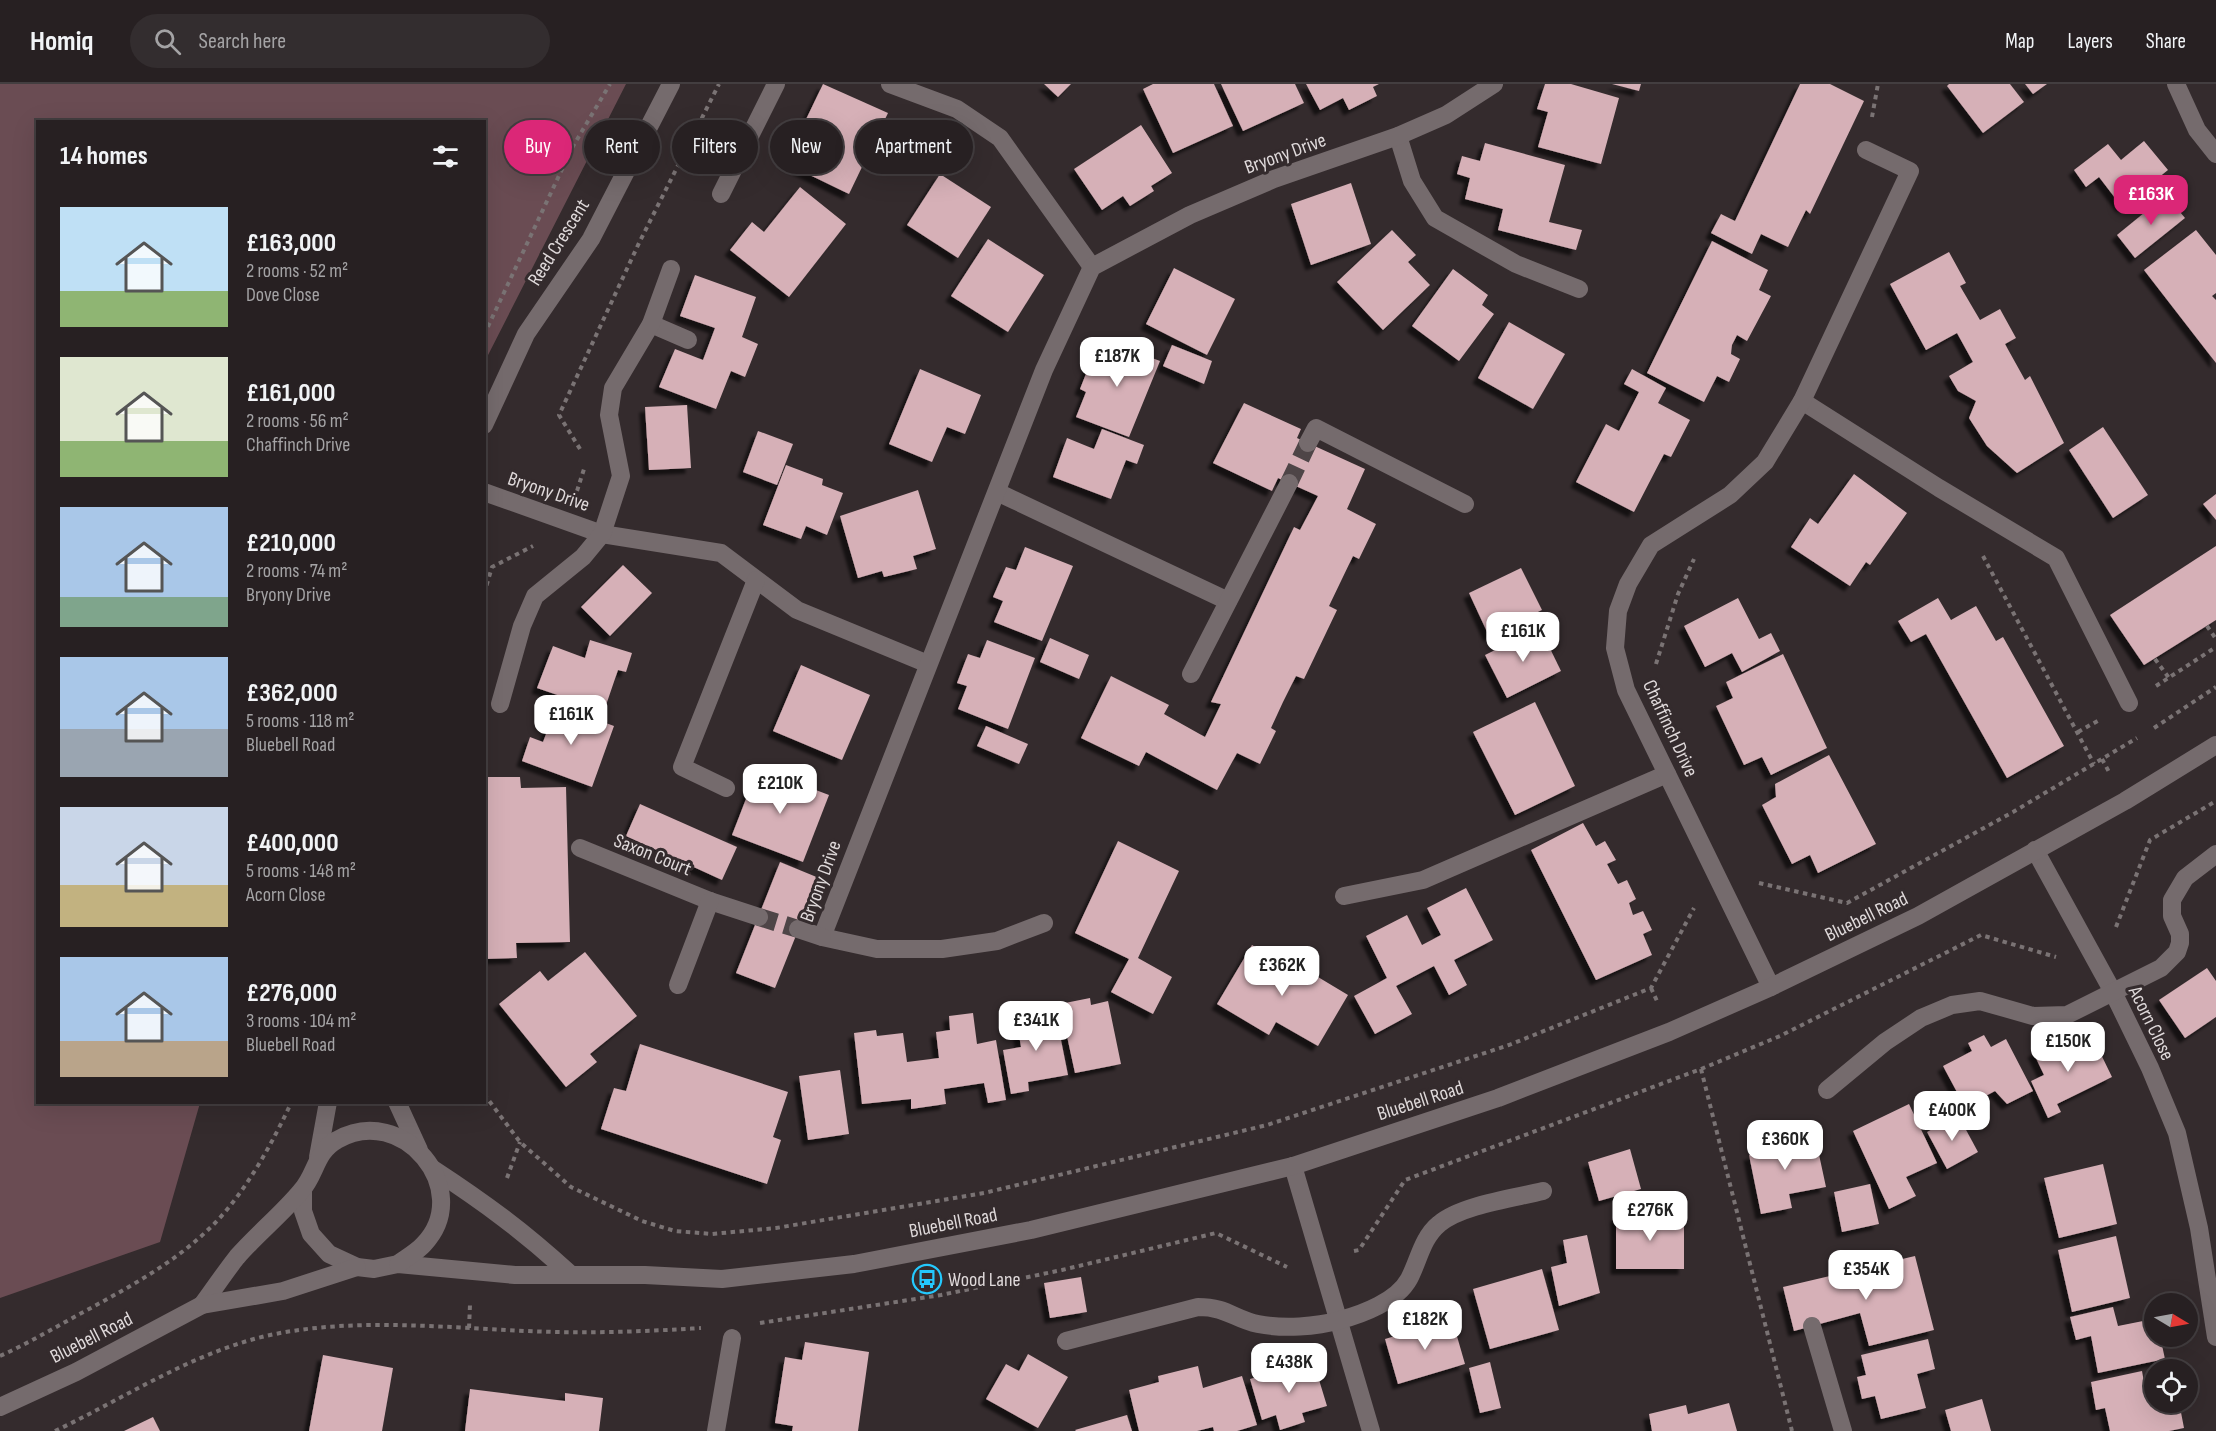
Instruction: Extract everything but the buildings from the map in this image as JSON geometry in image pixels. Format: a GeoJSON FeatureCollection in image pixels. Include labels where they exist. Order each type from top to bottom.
{"type":"FeatureCollection","features":[{"type":"Feature","properties":{"kind":"street","name":"Reed Crescent"},"geometry":{"type":"LineString","coordinates":[[486,420],[526,334],[591,239],[671,84]]}},
{"type":"Feature","properties":{"kind":"street"},"geometry":{"type":"LineString","coordinates":[[890,84],[957,109],[1000,138],[1092,267]]}},
{"type":"Feature","properties":{"kind":"street","name":"Bryony Drive"},"geometry":{"type":"LineString","coordinates":[[1044,923],[997,941],[942,949],[877,949],[822,937],[1044,370],[1092,267],[1190,214],[1275,179],[1398,136],[1446,115],[1494,84]]}},
{"type":"Feature","properties":{"kind":"street"},"geometry":{"type":"LineString","coordinates":[[2176,84],[2197,130],[2216,154]]}},
{"type":"Feature","properties":{"kind":"street"},"geometry":{"type":"LineString","coordinates":[[721,194],[775,86]]}},
{"type":"Feature","properties":{"kind":"street"},"geometry":{"type":"LineString","coordinates":[[1398,136],[1412,181],[1436,218],[1516,264],[1579,289]]}},
{"type":"Feature","properties":{"kind":"street","name":"Chaffinch Drive"},"geometry":{"type":"LineString","coordinates":[[1771,987],[1626,690],[1615,648],[1618,611],[1628,584],[1650,545],[1730,495],[1765,462],[1802,401],[1910,171],[1866,150]]}},
{"type":"Feature","properties":{"kind":"street"},"geometry":{"type":"LineString","coordinates":[[500,704],[522,626],[535,596],[584,557],[602,534],[621,476],[609,415],[613,388],[651,324],[671,269]]}},
{"type":"Feature","properties":{"kind":"street"},"geometry":{"type":"LineString","coordinates":[[651,324],[688,340]]}},
{"type":"Feature","properties":{"kind":"street"},"geometry":{"type":"LineString","coordinates":[[1802,401],[1930,483],[2056,558],[2129,703]]}},
{"type":"Feature","properties":{"kind":"street"},"geometry":{"type":"LineString","coordinates":[[1308,443],[1316,428],[1465,504]]}},
{"type":"Feature","properties":{"kind":"street"},"geometry":{"type":"LineString","coordinates":[[1191,674],[1289,483]]}},
{"type":"Feature","properties":{"kind":"street"},"geometry":{"type":"LineString","coordinates":[[997,492],[1228,601]]}},
{"type":"Feature","properties":{"kind":"street","name":"Bryony Drive"},"geometry":{"type":"LineString","coordinates":[[486,493],[602,534],[720,554],[796,610],[928,663]]}},
{"type":"Feature","properties":{"kind":"street"},"geometry":{"type":"LineString","coordinates":[[726,788],[682,767],[756,580]]}},
{"type":"Feature","properties":{"kind":"street","name":"Bluebell Road"},"geometry":{"type":"LineString","coordinates":[[303,1189],[303,1211],[311,1234],[329,1254],[357,1267],[374,1269],[398,1264],[515,1275],[569,1274],[722,1279],[854,1264],[1031,1230],[1293,1166],[1498,1098],[1669,1032],[1771,987],[1918,916],[2125,801],[2216,745]]}},
{"type":"Feature","properties":{"kind":"street"},"geometry":{"type":"LineString","coordinates":[[1344,896],[1423,880],[1667,774]]}},
{"type":"Feature","properties":{"kind":"street","name":"Saxon Court"},"geometry":{"type":"LineString","coordinates":[[580,848],[710,901],[759,917]]}},
{"type":"Feature","properties":{"kind":"street","name":"Acorn Close"},"geometry":{"type":"LineString","coordinates":[[2035,850],[2112,992],[2150,1068],[2177,1133],[2207,1226],[2216,1336]]}},
{"type":"Feature","properties":{"kind":"street"},"geometry":{"type":"LineString","coordinates":[[1827,1090],[1885,1042],[1921,1018],[1953,1005],[1980,1001],[2033,1016],[2067,1015],[2161,968],[2177,952],[2180,934],[2172,916],[2172,900],[2186,878],[2216,854]]}},
{"type":"Feature","properties":{"kind":"street"},"geometry":{"type":"LineString","coordinates":[[678,985],[710,901]]}},
{"type":"Feature","properties":{"kind":"street"},"geometry":{"type":"LineString","coordinates":[[798,929],[822,937]]}},
{"type":"Feature","properties":{"kind":"street"},"geometry":{"type":"LineString","coordinates":[[318,1157],[328,1104]]}},
{"type":"Feature","properties":{"kind":"street"},"geometry":{"type":"LineString","coordinates":[[398,1104],[419,1150]]}},
{"type":"Feature","properties":{"kind":"street","name":"Bluebell Road"},"geometry":{"type":"LineString","coordinates":[[202,1305],[238,1256],[303,1189],[318,1157],[336,1140],[353,1133],[386,1132],[408,1141],[419,1150],[433,1169],[438,1183],[440,1207],[436,1223],[424,1244],[398,1264]]}},
{"type":"Feature","properties":{"kind":"street"},"geometry":{"type":"LineString","coordinates":[[1293,1166],[1371,1431]]}},
{"type":"Feature","properties":{"kind":"street","name":"Bluebell Road"},"geometry":{"type":"LineString","coordinates":[[433,1169],[504,1216],[569,1274]]}},
{"type":"Feature","properties":{"kind":"street"},"geometry":{"type":"LineString","coordinates":[[1066,1341],[1198,1307],[1217,1307],[1257,1324],[1290,1327],[1340,1321],[1391,1299],[1408,1281],[1429,1233],[1442,1221],[1462,1212],[1543,1191]]}},
{"type":"Feature","properties":{"kind":"street","name":"Bluebell Road"},"geometry":{"type":"LineString","coordinates":[[0,1407],[76,1372],[202,1305],[283,1290],[357,1267]]}},
{"type":"Feature","properties":{"kind":"street"},"geometry":{"type":"LineString","coordinates":[[1812,1326],[1843,1431]]}},
{"type":"Feature","properties":{"kind":"street"},"geometry":{"type":"LineString","coordinates":[[716,1431],[732,1338]]}},
{"type":"Feature","properties":{"kind":"path"},"geometry":{"type":"LineString","coordinates":[[486,331],[572,148],[610,84]]}},
{"type":"Feature","properties":{"kind":"path"},"geometry":{"type":"LineString","coordinates":[[1637,712],[1653,673],[1678,594],[1699,549],[1698,516]]}},
{"type":"Feature","properties":{"kind":"path"},"geometry":{"type":"LineString","coordinates":[[486,587],[492,567],[564,530],[569,521]]}},
{"type":"Feature","properties":{"kind":"path"},"geometry":{"type":"LineString","coordinates":[[1977,552],[1986,559],[2094,764]]}},
{"type":"Feature","properties":{"kind":"path"},"geometry":{"type":"LineString","coordinates":[[2207,626],[2216,639]]}},
{"type":"Feature","properties":{"kind":"path"},"geometry":{"type":"LineString","coordinates":[[2129,703],[2216,648]]}},
{"type":"Feature","properties":{"kind":"path"},"geometry":{"type":"LineString","coordinates":[[2155,658],[2169,678]]}},
{"type":"Feature","properties":{"kind":"path"},"geometry":{"type":"LineString","coordinates":[[2148,731],[2216,687]]}},
{"type":"Feature","properties":{"kind":"path"},"geometry":{"type":"LineString","coordinates":[[486,1097],[520,1142],[571,1187],[642,1221],[675,1231],[712,1234],[776,1228],[984,1193],[1267,1125],[1509,1045],[1651,988],[1696,906],[1753,882],[1847,903],[2013,812],[2138,737]]}},
{"type":"Feature","properties":{"kind":"path"},"geometry":{"type":"LineString","coordinates":[[758,1324],[940,1295],[1062,1270],[1215,1233],[1295,1271],[1359,1250],[1405,1180],[1701,1069],[1780,1036],[1981,935],[2058,958],[2088,947],[2114,932],[2150,840],[2216,801]]}},
{"type":"Feature","properties":{"kind":"path"},"geometry":{"type":"LineString","coordinates":[[1701,1069],[1792,1431]]}},
{"type":"Feature","properties":{"kind":"path"},"geometry":{"type":"LineString","coordinates":[[0,1356],[130,1286],[182,1253],[214,1223],[243,1184],[273,1141],[291,1104]]}},
{"type":"Feature","properties":{"kind":"path"},"geometry":{"type":"LineString","coordinates":[[55,1431],[167,1373],[225,1349],[274,1335],[328,1327],[391,1326],[556,1332],[711,1328]]}},
{"type":"Feature","properties":{"kind":"shaded area"},"geometry":{"type":"Polygon","coordinates":[[[0,84],[626,84],[608,120],[584,120],[584,167],[486,359],[486,120],[36,120],[36,1104],[200,1104],[160,1242],[0,1298],[0,84]]]}},
{"type":"Feature","properties":{"kind":"tunnel"},"geometry":{"type":"LineString","coordinates":[[1289,483],[1308,443]]}},
{"type":"Feature","properties":{"kind":"tunnel"},"geometry":{"type":"LineString","coordinates":[[759,917],[798,929]]}},
{"type":"Feature","properties":{"kind":"place","name":"Wood Lane"},"geometry":{"type":"Point","coordinates":[927,1279]}}]}
